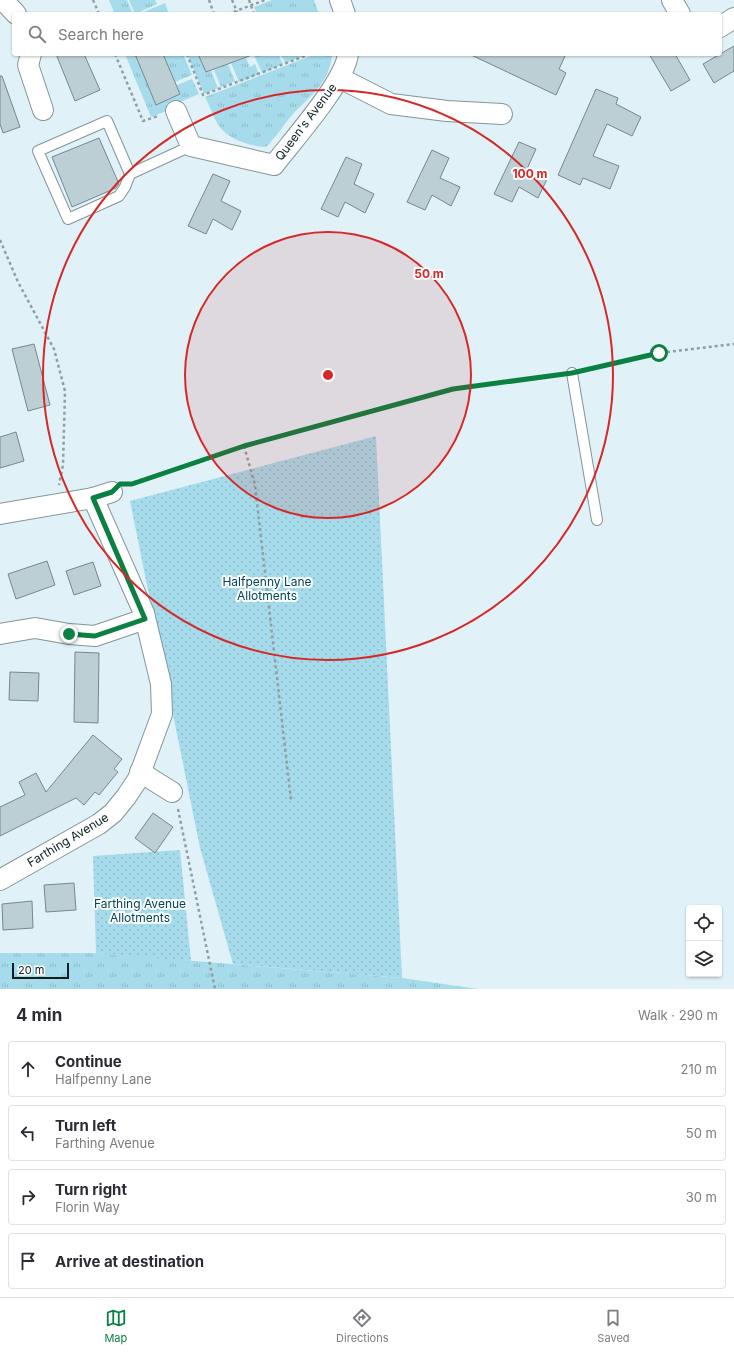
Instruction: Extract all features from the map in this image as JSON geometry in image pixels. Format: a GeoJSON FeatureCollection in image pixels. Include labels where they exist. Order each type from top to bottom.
{"type":"FeatureCollection","features":[{"type":"Feature","properties":{"kind":"street"},"geometry":{"type":"LineString","coordinates":[[3,0],[14,12]]}},
{"type":"Feature","properties":{"kind":"street"},"geometry":{"type":"LineString","coordinates":[[340,0],[344,12]]}},
{"type":"Feature","properties":{"kind":"street"},"geometry":{"type":"LineString","coordinates":[[672,0],[679,12]]}},
{"type":"Feature","properties":{"kind":"street"},"geometry":{"type":"LineString","coordinates":[[722,26],[734,18]]}},
{"type":"Feature","properties":{"kind":"street"},"geometry":{"type":"LineString","coordinates":[[30,56],[28,65],[43,110]]}},
{"type":"Feature","properties":{"kind":"street","name":"Queen's Avenue"},"geometry":{"type":"LineString","coordinates":[[191,146],[274,165],[340,78],[348,56]]}},
{"type":"Feature","properties":{"kind":"street"},"geometry":{"type":"LineString","coordinates":[[340,78],[391,104],[447,111],[502,114]]}},
{"type":"Feature","properties":{"kind":"street"},"geometry":{"type":"LineString","coordinates":[[176,111],[191,146]]}},
{"type":"Feature","properties":{"kind":"street"},"geometry":{"type":"LineString","coordinates":[[0,514],[93,498],[112,492]]}},
{"type":"Feature","properties":{"kind":"street","name":"Farthing Avenue"},"geometry":{"type":"LineString","coordinates":[[0,880],[99,824],[113,813],[126,797],[140,772],[162,714],[161,684],[145,619],[93,498]]}},
{"type":"Feature","properties":{"kind":"street"},"geometry":{"type":"LineString","coordinates":[[0,634],[35,628],[69,634],[95,636],[145,619]]}},
{"type":"Feature","properties":{"kind":"street"},"geometry":{"type":"LineString","coordinates":[[140,772],[172,792]]}},
{"type":"Feature","properties":{"kind":"lane"},"geometry":{"type":"LineString","coordinates":[[130,174],[107,121],[38,152],[68,219],[119,196],[125,187],[130,174],[191,146]]}},
{"type":"Feature","properties":{"kind":"lane"},"geometry":{"type":"LineString","coordinates":[[572,373],[597,520]]}},
{"type":"Feature","properties":{"kind":"path"},"geometry":{"type":"LineString","coordinates":[[93,0],[98,12]]}},
{"type":"Feature","properties":{"kind":"path"},"geometry":{"type":"LineString","coordinates":[[209,0],[213,12]]}},
{"type":"Feature","properties":{"kind":"path"},"geometry":{"type":"LineString","coordinates":[[232,0],[237,12],[265,0]]}},
{"type":"Feature","properties":{"kind":"path"},"geometry":{"type":"LineString","coordinates":[[249,0],[253,12]]}},
{"type":"Feature","properties":{"kind":"path"},"geometry":{"type":"LineString","coordinates":[[116,56],[143,121],[176,111]]}},
{"type":"Feature","properties":{"kind":"path"},"geometry":{"type":"LineString","coordinates":[[188,56],[203,95],[305,56]]}},
{"type":"Feature","properties":{"kind":"path"},"geometry":{"type":"LineString","coordinates":[[0,240],[18,282],[54,349],[65,391],[63,466],[54,505]]}},
{"type":"Feature","properties":{"kind":"path"},"geometry":{"type":"LineString","coordinates":[[112,492],[120,484],[132,484],[244,446],[453,389],[572,373],[659,353],[734,344]]}},
{"type":"Feature","properties":{"kind":"path"},"geometry":{"type":"LineString","coordinates":[[244,446],[256,485],[291,800]]}},
{"type":"Feature","properties":{"kind":"path"},"geometry":{"type":"LineString","coordinates":[[172,792],[175,795],[214,989]]}},
{"type":"Feature","properties":{"kind":"green space"},"geometry":{"type":"Polygon","coordinates":[[[109,0],[127,0],[132,12],[114,12],[109,0]]]}},
{"type":"Feature","properties":{"kind":"green space"},"geometry":{"type":"Polygon","coordinates":[[[129,0],[155,0],[157,4],[139,12],[134,12],[129,0]]]}},
{"type":"Feature","properties":{"kind":"green space"},"geometry":{"type":"Polygon","coordinates":[[[272,0],[314,0],[318,12],[256,12],[254,7],[272,0]]]}},
{"type":"Feature","properties":{"kind":"green space"},"geometry":{"type":"Polygon","coordinates":[[[165,3],[168,12],[144,12],[165,3]]]}},
{"type":"Feature","properties":{"kind":"green space"},"geometry":{"type":"Polygon","coordinates":[[[126,56],[136,56],[156,104],[180,94],[177,85],[192,79],[199,94],[168,107],[169,110],[151,117],[126,56]]]}},
{"type":"Feature","properties":{"kind":"green space"},"geometry":{"type":"Polygon","coordinates":[[[164,56],[184,56],[192,75],[175,82],[164,56]]]}},
{"type":"Feature","properties":{"kind":"green space"},"geometry":{"type":"Polygon","coordinates":[[[188,56],[199,56],[206,72],[211,71],[218,88],[204,94],[188,56]]]}},
{"type":"Feature","properties":{"kind":"green space"},"geometry":{"type":"Polygon","coordinates":[[[254,56],[279,56],[283,64],[262,73],[254,56]]]}},
{"type":"Feature","properties":{"kind":"green space"},"geometry":{"type":"Polygon","coordinates":[[[282,56],[303,56],[285,63],[282,56]]]}},
{"type":"Feature","properties":{"kind":"green space"},"geometry":{"type":"Polygon","coordinates":[[[311,56],[332,56],[327,73],[318,88],[292,115],[266,147],[253,145],[234,139],[223,131],[215,119],[205,97],[311,56]]]}},
{"type":"Feature","properties":{"kind":"green space"},"geometry":{"type":"Polygon","coordinates":[[[246,58],[250,67],[255,64],[259,74],[239,82],[231,63],[246,58]]]}},
{"type":"Feature","properties":{"kind":"green space"},"geometry":{"type":"Polygon","coordinates":[[[228,64],[235,81],[221,87],[214,70],[228,64]]]}},
{"type":"Feature","properties":{"kind":"green space","name":"Halfpenny Lane Allotments"},"geometry":{"type":"Polygon","coordinates":[[[376,436],[402,978],[233,964],[200,848],[130,501],[376,436]]]}},
{"type":"Feature","properties":{"kind":"green space","name":"Farthing Avenue Allotments"},"geometry":{"type":"Polygon","coordinates":[[[180,850],[191,961],[96,953],[93,856],[180,850]]]}},
{"type":"Feature","properties":{"kind":"green space"},"geometry":{"type":"Polygon","coordinates":[[[0,953],[96,953],[402,978],[478,989],[0,989],[0,953]]]}},
{"type":"Feature","properties":{"kind":"building"},"geometry":{"type":"Polygon","coordinates":[[[734,46],[734,71],[714,83],[703,64],[717,56],[722,56],[722,53],[734,46]]]}},
{"type":"Feature","properties":{"kind":"building"},"geometry":{"type":"Polygon","coordinates":[[[57,56],[85,56],[100,90],[75,101],[57,56]]]}},
{"type":"Feature","properties":{"kind":"building"},"geometry":{"type":"Polygon","coordinates":[[[136,56],[164,56],[180,94],[156,105],[136,56]]]}},
{"type":"Feature","properties":{"kind":"building"},"geometry":{"type":"Polygon","coordinates":[[[199,56],[249,56],[206,72],[199,56]]]}},
{"type":"Feature","properties":{"kind":"building"},"geometry":{"type":"Polygon","coordinates":[[[473,56],[565,56],[559,69],[566,73],[556,95],[473,56]]]}},
{"type":"Feature","properties":{"kind":"building"},"geometry":{"type":"Polygon","coordinates":[[[650,56],[676,56],[690,80],[671,91],[650,56]]]}},
{"type":"Feature","properties":{"kind":"building"},"geometry":{"type":"Polygon","coordinates":[[[0,76],[2,76],[20,127],[3,133],[0,124],[0,76]]]}},
{"type":"Feature","properties":{"kind":"building"},"geometry":{"type":"Polygon","coordinates":[[[596,89],[618,98],[616,104],[641,117],[632,136],[607,124],[593,156],[619,166],[610,189],[583,178],[580,185],[558,175],[596,89]]]}},
{"type":"Feature","properties":{"kind":"building"},"geometry":{"type":"Polygon","coordinates":[[[99,138],[119,184],[116,188],[72,207],[52,157],[99,138]]]}},
{"type":"Feature","properties":{"kind":"building"},"geometry":{"type":"Polygon","coordinates":[[[519,142],[536,149],[527,169],[547,179],[538,198],[519,187],[512,202],[494,194],[519,142]]]}},
{"type":"Feature","properties":{"kind":"building"},"geometry":{"type":"Polygon","coordinates":[[[432,150],[449,158],[440,178],[460,187],[451,206],[432,195],[425,210],[407,202],[432,150]]]}},
{"type":"Feature","properties":{"kind":"building"},"geometry":{"type":"Polygon","coordinates":[[[346,157],[362,164],[354,184],[374,194],[365,213],[345,202],[338,217],[321,209],[346,157]]]}},
{"type":"Feature","properties":{"kind":"building"},"geometry":{"type":"Polygon","coordinates":[[[213,174],[230,181],[221,201],[241,211],[232,230],[213,219],[206,234],[188,226],[213,174]]]}},
{"type":"Feature","properties":{"kind":"building"},"geometry":{"type":"Polygon","coordinates":[[[34,344],[50,405],[28,411],[12,349],[34,344]]]}},
{"type":"Feature","properties":{"kind":"building"},"geometry":{"type":"Polygon","coordinates":[[[16,432],[24,461],[0,468],[0,437],[16,432]]]}},
{"type":"Feature","properties":{"kind":"building"},"geometry":{"type":"Polygon","coordinates":[[[47,561],[55,585],[16,599],[8,574],[47,561]]]}},
{"type":"Feature","properties":{"kind":"building"},"geometry":{"type":"Polygon","coordinates":[[[93,562],[101,586],[74,595],[66,571],[93,562]]]}},
{"type":"Feature","properties":{"kind":"building"},"geometry":{"type":"Polygon","coordinates":[[[75,652],[99,653],[98,723],[74,722],[75,652]]]}},
{"type":"Feature","properties":{"kind":"building"},"geometry":{"type":"Polygon","coordinates":[[[10,672],[39,673],[38,701],[9,700],[10,672]]]}},
{"type":"Feature","properties":{"kind":"building"},"geometry":{"type":"Polygon","coordinates":[[[93,735],[122,759],[114,769],[118,772],[99,795],[95,792],[84,805],[76,798],[0,836],[0,807],[25,795],[19,782],[36,773],[46,792],[93,735]]]}},
{"type":"Feature","properties":{"kind":"building"},"geometry":{"type":"Polygon","coordinates":[[[153,813],[173,827],[155,853],[135,838],[153,813]]]}},
{"type":"Feature","properties":{"kind":"building"},"geometry":{"type":"Polygon","coordinates":[[[74,883],[76,910],[46,912],[44,885],[74,883]]]}},
{"type":"Feature","properties":{"kind":"building"},"geometry":{"type":"Polygon","coordinates":[[[32,901],[33,928],[3,930],[2,904],[32,901]]]}},
{"type":"Feature","properties":{"kind":"route"},"geometry":{"type":"LineString","coordinates":[[69,634],[95,636],[145,619],[144,613],[93,498],[112,492],[120,484],[132,484],[244,446],[332,420],[453,389],[572,373],[659,353]]}}]}
